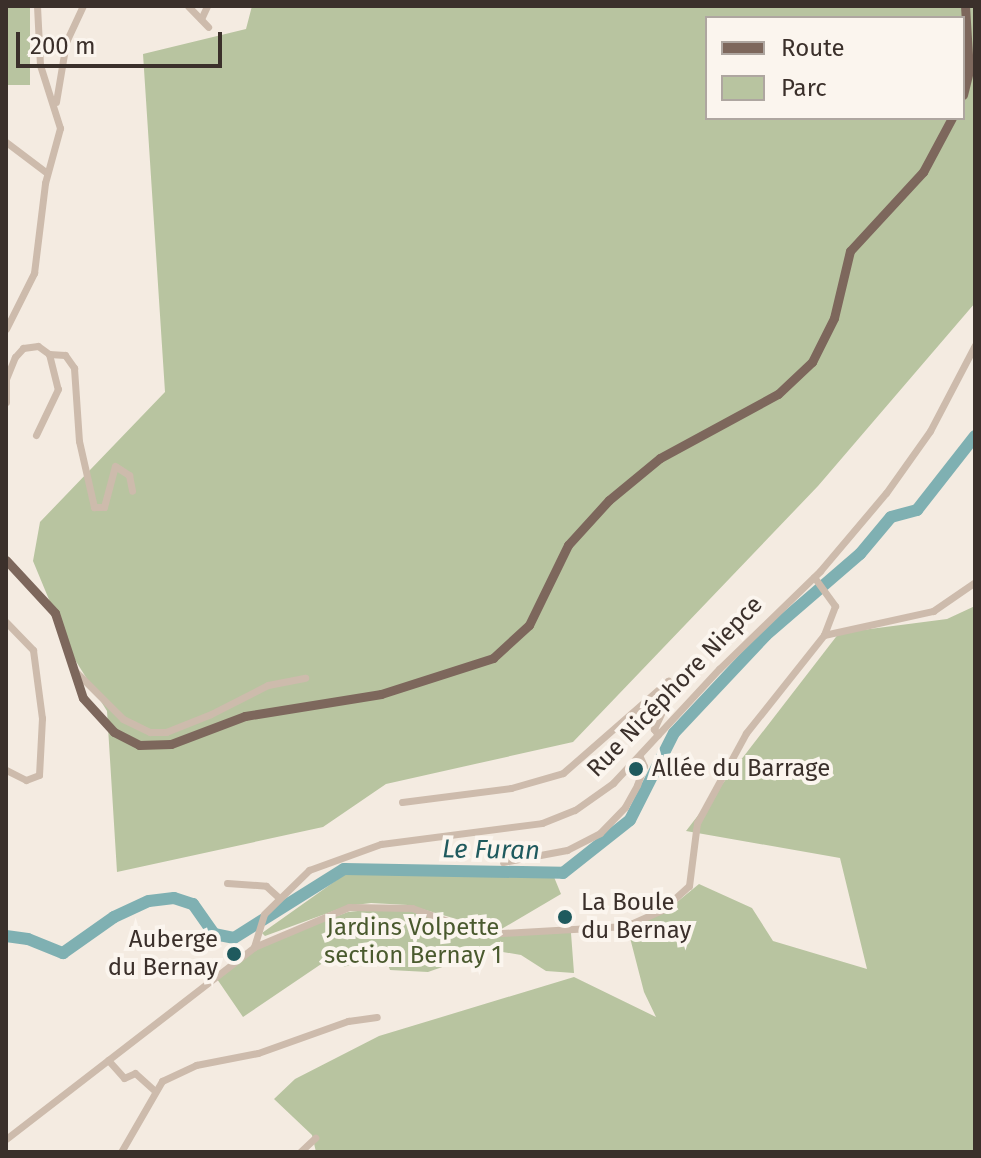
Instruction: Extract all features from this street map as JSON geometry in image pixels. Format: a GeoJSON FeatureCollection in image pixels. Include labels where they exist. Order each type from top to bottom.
{"type":"FeatureCollection","features":[{"type":"Feature","properties":{"kind":"main road"},"geometry":{"type":"LineString","coordinates":[[965,6],[969,71],[965,87]]}},
{"type":"Feature","properties":{"kind":"main road"},"geometry":{"type":"LineString","coordinates":[[6,560],[55,613],[83,698],[114,732],[156,747],[245,716],[381,694],[493,658],[529,625],[568,545],[609,500],[660,458],[778,394],[812,362],[830,331],[850,251],[923,172],[951,120]]}},
{"type":"Feature","properties":{"kind":"street"},"geometry":{"type":"LineString","coordinates":[[6,329],[34,273],[47,173],[60,128],[55,104],[40,65],[37,6]]}},
{"type":"Feature","properties":{"kind":"street"},"geometry":{"type":"LineString","coordinates":[[55,104],[66,42],[83,6]]}},
{"type":"Feature","properties":{"kind":"street"},"geometry":{"type":"LineString","coordinates":[[188,6],[208,27]]}},
{"type":"Feature","properties":{"kind":"street"},"geometry":{"type":"LineString","coordinates":[[201,19],[207,6]]}},
{"type":"Feature","properties":{"kind":"street"},"geometry":{"type":"LineString","coordinates":[[6,142],[47,173]]}},
{"type":"Feature","properties":{"kind":"street"},"geometry":{"type":"LineString","coordinates":[[6,402],[6,379],[15,357],[31,345],[72,361],[79,441],[94,507],[104,507],[115,466],[129,475],[132,491]]}},
{"type":"Feature","properties":{"kind":"street","name":"Rue Nicéphore Niepce"},"geometry":{"type":"LineString","coordinates":[[254,947],[260,922],[277,896],[309,870],[381,844],[523,826],[562,815],[591,800],[640,757],[740,646],[816,579],[919,448],[975,345]]}},
{"type":"Feature","properties":{"kind":"street"},"geometry":{"type":"LineString","coordinates":[[36,435],[58,389],[49,354]]}},
{"type":"Feature","properties":{"kind":"street"},"geometry":{"type":"LineString","coordinates":[[6,1139],[254,947],[349,907],[412,908],[467,928],[502,933],[626,926],[662,910],[689,886],[697,823],[746,733],[824,635],[835,606],[816,579]]}},
{"type":"Feature","properties":{"kind":"street"},"geometry":{"type":"LineString","coordinates":[[824,635],[933,611],[975,582]]}},
{"type":"Feature","properties":{"kind":"street"},"geometry":{"type":"LineString","coordinates":[[6,622],[33,650],[42,718],[39,775],[26,780],[6,770]]}},
{"type":"Feature","properties":{"kind":"street"},"geometry":{"type":"LineString","coordinates":[[73,668],[123,719],[150,732],[166,732],[211,714],[268,685],[305,678]]}},
{"type":"Feature","properties":{"kind":"street"},"geometry":{"type":"LineString","coordinates":[[402,802],[511,788],[563,773],[668,681],[671,692],[654,729],[658,735]]}},
{"type":"Feature","properties":{"kind":"street"},"geometry":{"type":"LineString","coordinates":[[503,862],[567,850],[600,833],[625,807],[637,785],[644,766],[640,757]]}},
{"type":"Feature","properties":{"kind":"street"},"geometry":{"type":"LineString","coordinates":[[227,883],[266,886],[277,896]]}},
{"type":"Feature","properties":{"kind":"street"},"geometry":{"type":"LineString","coordinates":[[121,1152],[154,1090],[196,1065],[258,1053],[348,1021],[377,1017]]}},
{"type":"Feature","properties":{"kind":"street"},"geometry":{"type":"LineString","coordinates":[[108,1060],[124,1078],[135,1073],[154,1090]]}},
{"type":"Feature","properties":{"kind":"street"},"geometry":{"type":"LineString","coordinates":[[300,1152],[315,1138]]}},
{"type":"Feature","properties":{"kind":"green space"},"geometry":{"type":"Polygon","coordinates":[[[6,6],[30,6],[30,85],[6,85],[6,6]]]}},
{"type":"Feature","properties":{"kind":"green space"},"geometry":{"type":"Polygon","coordinates":[[[252,6],[975,6],[975,303],[818,486],[573,742],[386,784],[323,827],[117,872],[107,711],[72,655],[33,561],[40,522],[165,392],[143,54],[246,29],[252,6]]]}},
{"type":"Feature","properties":{"kind":"green space"},"geometry":{"type":"Polygon","coordinates":[[[975,606],[975,1152],[316,1152],[312,1135],[274,1099],[295,1079],[379,1036],[574,977],[656,1017],[644,992],[628,930],[666,911],[699,884],[752,908],[773,941],[867,969],[840,858],[686,831],[839,633],[947,619],[975,606]]]}},
{"type":"Feature","properties":{"kind":"green space"},"geometry":{"type":"Polygon","coordinates":[[[348,872],[554,877],[561,894],[498,931],[408,905],[371,903],[347,906],[265,936],[262,933],[348,872]]]}},
{"type":"Feature","properties":{"kind":"green space","name":"Jardins Volpette section Bernay 1"},"geometry":{"type":"Polygon","coordinates":[[[377,909],[413,911],[476,933],[571,933],[574,973],[546,971],[521,955],[491,950],[428,972],[390,970],[383,953],[344,967],[336,954],[243,1017],[217,979],[255,950],[294,932],[348,912],[377,909]]]}},
{"type":"Feature","properties":{"kind":"waterway","name":"Le Furan"},"geometry":{"type":"LineString","coordinates":[[6,936],[28,939],[63,953],[114,917],[149,901],[174,898],[193,904],[214,934],[234,938],[344,869],[563,873],[630,820],[674,733],[766,635],[860,554],[891,517],[917,510],[975,436]]}},
{"type":"Feature","properties":{"kind":"place","name":"Allée du Barrage"},"geometry":{"type":"Point","coordinates":[636,769]}},
{"type":"Feature","properties":{"kind":"place","name":"La Boule du Bernay"},"geometry":{"type":"Point","coordinates":[565,917]}},
{"type":"Feature","properties":{"kind":"place","name":"Auberge du Bernay"},"geometry":{"type":"Point","coordinates":[234,954]}}]}
